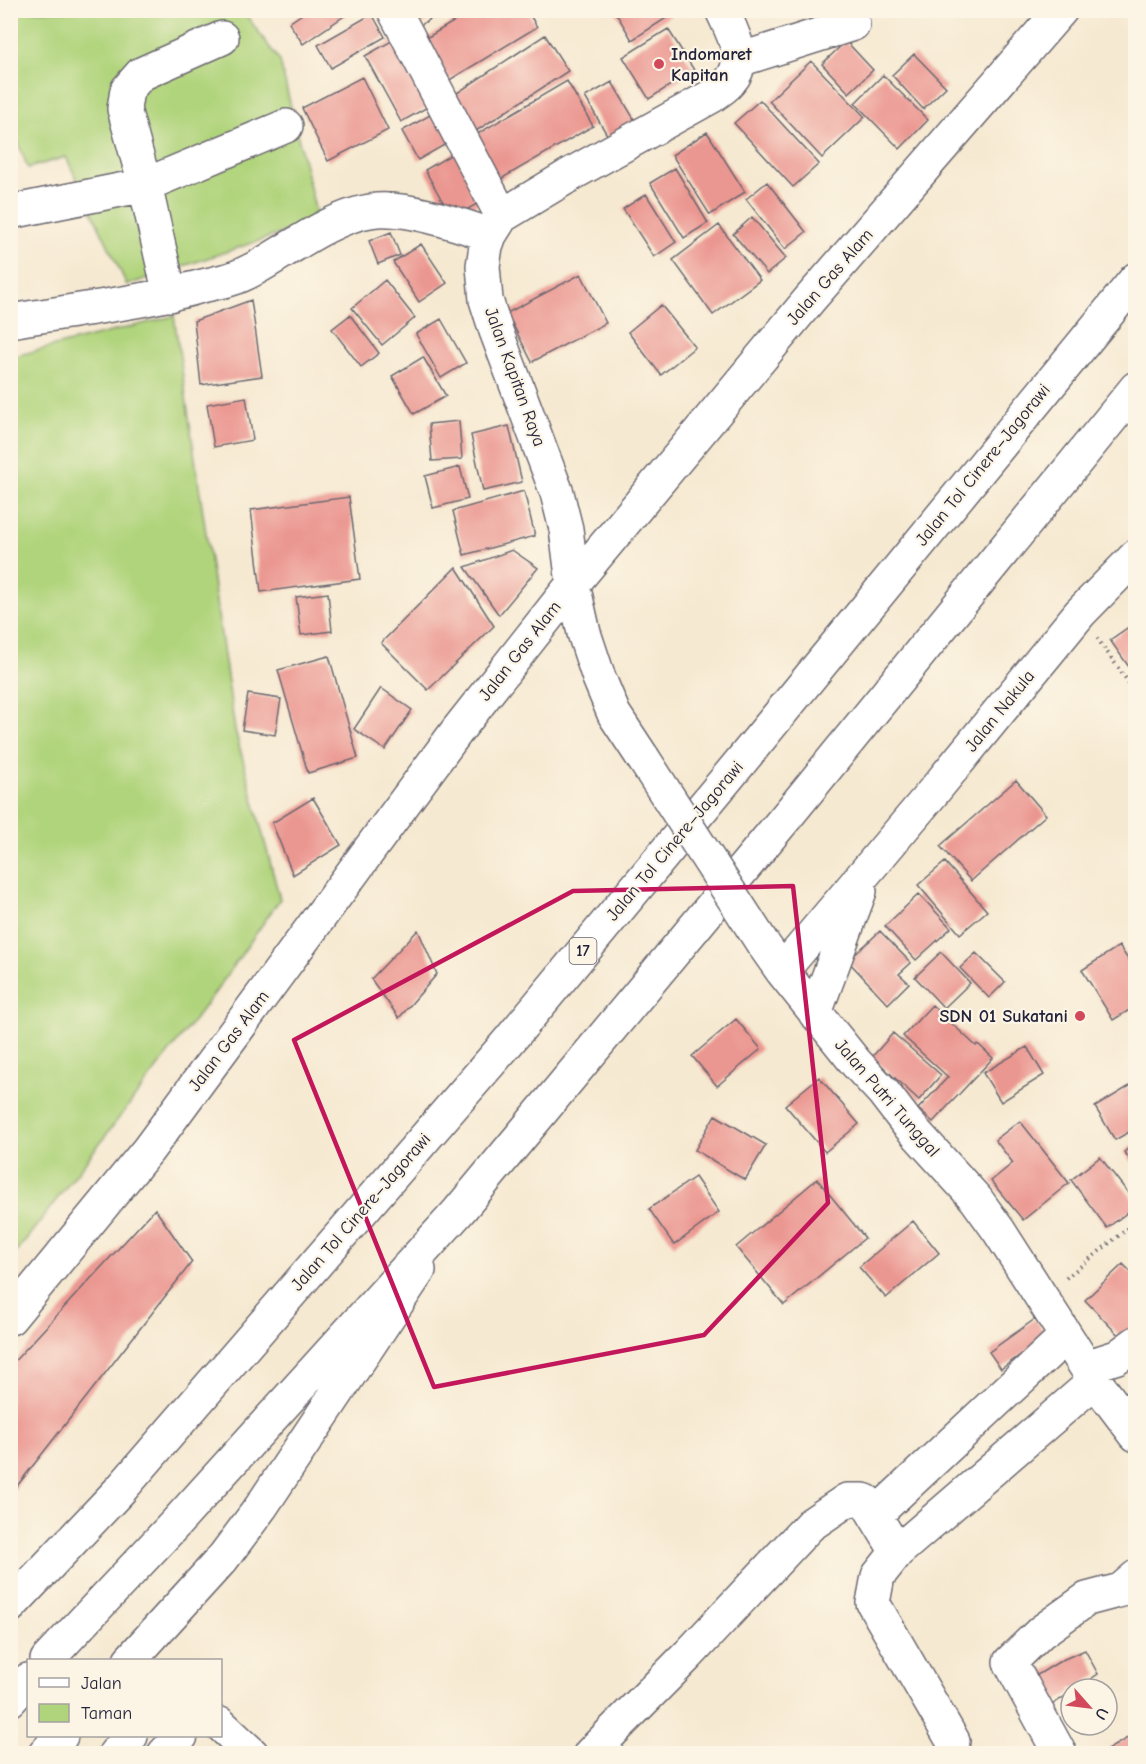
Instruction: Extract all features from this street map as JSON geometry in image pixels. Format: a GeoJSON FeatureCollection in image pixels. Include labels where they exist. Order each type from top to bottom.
{"type":"FeatureCollection","features":[{"type":"Feature","properties":{"kind":"main road"},"geometry":{"type":"LineString","coordinates":[[394,10],[496,226]]}},
{"type":"Feature","properties":{"kind":"main road"},"geometry":{"type":"LineString","coordinates":[[10,321],[170,295],[233,279],[343,219],[369,211],[385,210],[422,215],[460,225],[496,226],[575,172],[712,96],[729,83],[736,73],[739,51],[722,10]]}},
{"type":"Feature","properties":{"kind":"main road","name":"Jalan Gas Alam"},"geometry":{"type":"LineString","coordinates":[[10,1318],[148,1150],[457,731],[573,584],[788,326],[1061,10]]}},
{"type":"Feature","properties":{"kind":"main road"},"geometry":{"type":"LineString","coordinates":[[739,60],[853,24]]}},
{"type":"Feature","properties":{"kind":"main road"},"geometry":{"type":"LineString","coordinates":[[170,295],[145,185],[124,109],[127,90],[141,74],[222,38]]}},
{"type":"Feature","properties":{"kind":"main road"},"geometry":{"type":"LineString","coordinates":[[10,212],[145,185],[286,126]]}},
{"type":"Feature","properties":{"kind":"main road","name":"Jalan Kapitan Raya"},"geometry":{"type":"LineString","coordinates":[[496,226],[486,246],[483,266],[486,300],[552,477],[566,529],[573,584],[584,633],[599,678],[614,714],[643,758]]}},
{"type":"Feature","properties":{"kind":"main road","name":"Jalan Tol Cinere–Jagorawi"},"geometry":{"type":"LineString","coordinates":[[10,1606],[121,1489],[508,1042],[1136,279]]}},
{"type":"Feature","properties":{"kind":"main road"},"geometry":{"type":"LineString","coordinates":[[48,1659],[175,1524],[458,1212],[792,810],[1136,388]]}},
{"type":"Feature","properties":{"kind":"main road","name":"Jalan Nakula"},"geometry":{"type":"LineString","coordinates":[[782,972],[934,792],[1080,613],[1136,556]]}},
{"type":"Feature","properties":{"kind":"main road","name":"Jalan Putri Tunggal"},"geometry":{"type":"LineString","coordinates":[[643,758],[782,972],[906,1122],[976,1199],[999,1231],[1090,1374],[1136,1435]]}},
{"type":"Feature","properties":{"kind":"main road","name":"Jalan Nakula"},"geometry":{"type":"LineString","coordinates":[[815,1013],[868,870]]}},
{"type":"Feature","properties":{"kind":"main road"},"geometry":{"type":"LineString","coordinates":[[131,1659],[223,1558],[261,1507],[458,1212]]}},
{"type":"Feature","properties":{"kind":"main road"},"geometry":{"type":"LineString","coordinates":[[875,1515],[1066,1336]]}},
{"type":"Feature","properties":{"kind":"main road"},"geometry":{"type":"LineString","coordinates":[[953,1741],[873,1603],[878,1576],[897,1552],[1090,1374],[1136,1343]]}},
{"type":"Feature","properties":{"kind":"main road"},"geometry":{"type":"LineString","coordinates":[[590,1754],[810,1525],[847,1500],[865,1501],[869,1504],[897,1552]]}},
{"type":"Feature","properties":{"kind":"main road"},"geometry":{"type":"LineString","coordinates":[[1060,1754],[1010,1662],[1041,1632],[1087,1599],[1120,1590],[1136,1577]]}},
{"type":"Feature","properties":{"kind":"main road"},"geometry":{"type":"LineString","coordinates":[[10,1700],[27,1681]]}},
{"type":"Feature","properties":{"kind":"main road"},"geometry":{"type":"LineString","coordinates":[[222,1726],[252,1754]]}},
{"type":"Feature","properties":{"kind":"main road"},"geometry":{"type":"LineString","coordinates":[[45,1754],[60,1737]]}},
{"type":"Feature","properties":{"kind":"main road"},"geometry":{"type":"LineString","coordinates":[[115,1754],[130,1737]]}},
{"type":"Feature","properties":{"kind":"main road"},"geometry":{"type":"LineString","coordinates":[[164,1754],[180,1737]]}},
{"type":"Feature","properties":{"kind":"path"},"geometry":{"type":"LineString","coordinates":[[1080,613],[1136,693]]}},
{"type":"Feature","properties":{"kind":"path"},"geometry":{"type":"LineString","coordinates":[[1041,1297],[1136,1222]]}},
{"type":"Feature","properties":{"kind":"highlighted area"},"geometry":{"type":"Polygon","coordinates":[[[793,886],[828,1203],[704,1335],[434,1387],[294,1040],[573,891],[793,886]]]}},
{"type":"Feature","properties":{"kind":"green space"},"geometry":{"type":"Polygon","coordinates":[[[10,11],[243,11],[280,61],[318,221],[127,285],[66,157],[28,168],[11,125],[10,11]]]}},
{"type":"Feature","properties":{"kind":"green space"},"geometry":{"type":"Polygon","coordinates":[[[174,316],[235,730],[280,899],[214,994],[11,1259],[11,357],[174,316]]]}},
{"type":"Feature","properties":{"kind":"building"},"geometry":{"type":"Polygon","coordinates":[[[308,10],[353,10],[303,44],[289,23],[308,10]]]}},
{"type":"Feature","properties":{"kind":"building"},"geometry":{"type":"Polygon","coordinates":[[[403,10],[443,10],[415,29],[403,10]]]}},
{"type":"Feature","properties":{"kind":"building"},"geometry":{"type":"Polygon","coordinates":[[[473,10],[527,10],[537,27],[443,84],[418,43],[473,10]]]}},
{"type":"Feature","properties":{"kind":"building"},"geometry":{"type":"Polygon","coordinates":[[[614,10],[679,10],[632,40],[614,10]]]}},
{"type":"Feature","properties":{"kind":"building"},"geometry":{"type":"Polygon","coordinates":[[[372,14],[385,37],[331,68],[318,45],[372,14]]]}},
{"type":"Feature","properties":{"kind":"building","name":"Indomaret Kapitan"},"geometry":{"type":"Polygon","coordinates":[[[668,29],[694,70],[649,99],[623,57],[668,29]]]}},
{"type":"Feature","properties":{"kind":"building"},"geometry":{"type":"Polygon","coordinates":[[[545,35],[568,71],[476,131],[454,95],[545,35]]]}},
{"type":"Feature","properties":{"kind":"building"},"geometry":{"type":"Polygon","coordinates":[[[397,38],[433,104],[401,122],[365,56],[397,38]]]}},
{"type":"Feature","properties":{"kind":"building"},"geometry":{"type":"Polygon","coordinates":[[[846,41],[873,70],[849,93],[822,64],[846,41]]]}},
{"type":"Feature","properties":{"kind":"building"},"geometry":{"type":"Polygon","coordinates":[[[914,54],[946,87],[923,109],[892,75],[914,54]]]}},
{"type":"Feature","properties":{"kind":"building"},"geometry":{"type":"Polygon","coordinates":[[[811,61],[865,117],[822,158],[769,101],[811,61]]]}},
{"type":"Feature","properties":{"kind":"building"},"geometry":{"type":"Polygon","coordinates":[[[883,75],[928,120],[900,149],[855,103],[883,75]]]}},
{"type":"Feature","properties":{"kind":"building"},"geometry":{"type":"Polygon","coordinates":[[[362,77],[388,130],[328,161],[302,108],[362,77]]]}},
{"type":"Feature","properties":{"kind":"building"},"geometry":{"type":"Polygon","coordinates":[[[567,81],[593,126],[492,184],[467,140],[567,81]]]}},
{"type":"Feature","properties":{"kind":"building"},"geometry":{"type":"Polygon","coordinates":[[[612,82],[637,124],[610,140],[585,97],[612,82]]]}},
{"type":"Feature","properties":{"kind":"building"},"geometry":{"type":"Polygon","coordinates":[[[760,100],[819,164],[793,187],[734,123],[760,100]]]}},
{"type":"Feature","properties":{"kind":"building"},"geometry":{"type":"Polygon","coordinates":[[[437,111],[453,140],[418,160],[402,131],[437,111]]]}},
{"type":"Feature","properties":{"kind":"building"},"geometry":{"type":"Polygon","coordinates":[[[707,132],[745,192],[710,215],[672,155],[707,132]]]}},
{"type":"Feature","properties":{"kind":"building"},"geometry":{"type":"Polygon","coordinates":[[[457,151],[484,200],[452,218],[425,170],[457,151]]]}},
{"type":"Feature","properties":{"kind":"building"},"geometry":{"type":"Polygon","coordinates":[[[675,168],[708,223],[684,238],[650,183],[675,168]]]}},
{"type":"Feature","properties":{"kind":"building"},"geometry":{"type":"Polygon","coordinates":[[[767,182],[806,232],[785,249],[746,199],[767,182]]]}},
{"type":"Feature","properties":{"kind":"building"},"geometry":{"type":"Polygon","coordinates":[[[646,194],[676,242],[654,257],[623,209],[646,194]]]}},
{"type":"Feature","properties":{"kind":"building"},"geometry":{"type":"Polygon","coordinates":[[[752,217],[786,258],[767,274],[733,234],[752,217]]]}},
{"type":"Feature","properties":{"kind":"building"},"geometry":{"type":"Polygon","coordinates":[[[719,225],[760,280],[713,315],[673,260],[719,225]]]}},
{"type":"Feature","properties":{"kind":"building"},"geometry":{"type":"Polygon","coordinates":[[[391,232],[400,255],[378,264],[369,241],[391,232]]]}},
{"type":"Feature","properties":{"kind":"building"},"geometry":{"type":"Polygon","coordinates":[[[421,244],[447,283],[419,302],[393,262],[421,244]]]}},
{"type":"Feature","properties":{"kind":"building"},"geometry":{"type":"Polygon","coordinates":[[[581,274],[606,323],[532,362],[507,313],[581,274]]]}},
{"type":"Feature","properties":{"kind":"building"},"geometry":{"type":"Polygon","coordinates":[[[385,280],[415,318],[382,345],[352,308],[385,280]]]}},
{"type":"Feature","properties":{"kind":"building"},"geometry":{"type":"Polygon","coordinates":[[[251,300],[262,376],[201,385],[194,321],[251,300]]]}},
{"type":"Feature","properties":{"kind":"building"},"geometry":{"type":"Polygon","coordinates":[[[661,305],[695,347],[661,375],[628,332],[661,305]]]}},
{"type":"Feature","properties":{"kind":"building"},"geometry":{"type":"Polygon","coordinates":[[[350,315],[379,353],[361,367],[332,329],[350,315]]]}},
{"type":"Feature","properties":{"kind":"building"},"geometry":{"type":"Polygon","coordinates":[[[441,319],[466,363],[441,378],[416,334],[441,319]]]}},
{"type":"Feature","properties":{"kind":"building"},"geometry":{"type":"Polygon","coordinates":[[[423,357],[446,396],[414,414],[392,376],[423,357]]]}},
{"type":"Feature","properties":{"kind":"building"},"geometry":{"type":"Polygon","coordinates":[[[246,397],[253,440],[214,447],[207,404],[246,397]]]}},
{"type":"Feature","properties":{"kind":"building"},"geometry":{"type":"Polygon","coordinates":[[[459,421],[462,459],[432,461],[429,424],[459,421]]]}},
{"type":"Feature","properties":{"kind":"building"},"geometry":{"type":"Polygon","coordinates":[[[509,426],[522,482],[483,491],[471,435],[509,426]]]}},
{"type":"Feature","properties":{"kind":"building"},"geometry":{"type":"Polygon","coordinates":[[[460,467],[468,499],[433,508],[425,476],[460,467]]]}},
{"type":"Feature","properties":{"kind":"building"},"geometry":{"type":"Polygon","coordinates":[[[524,491],[535,536],[464,555],[453,511],[524,491]]]}},
{"type":"Feature","properties":{"kind":"building"},"geometry":{"type":"Polygon","coordinates":[[[349,497],[360,579],[261,592],[251,510],[349,497]]]}},
{"type":"Feature","properties":{"kind":"building"},"geometry":{"type":"Polygon","coordinates":[[[512,550],[538,568],[499,615],[465,567],[512,550]]]}},
{"type":"Feature","properties":{"kind":"building"},"geometry":{"type":"Polygon","coordinates":[[[456,567],[494,626],[428,690],[381,643],[456,567]]]}},
{"type":"Feature","properties":{"kind":"building"},"geometry":{"type":"Polygon","coordinates":[[[328,593],[332,631],[301,635],[296,597],[328,593]]]}},
{"type":"Feature","properties":{"kind":"building"},"geometry":{"type":"Polygon","coordinates":[[[1136,622],[1136,677],[1110,640],[1136,622]]]}},
{"type":"Feature","properties":{"kind":"building"},"geometry":{"type":"Polygon","coordinates":[[[329,656],[358,758],[308,773],[278,670],[329,656]]]}},
{"type":"Feature","properties":{"kind":"building"},"geometry":{"type":"Polygon","coordinates":[[[381,688],[412,710],[385,750],[354,729],[381,688]]]}},
{"type":"Feature","properties":{"kind":"building"},"geometry":{"type":"Polygon","coordinates":[[[248,694],[281,699],[275,735],[242,730],[248,694]]]}},
{"type":"Feature","properties":{"kind":"building"},"geometry":{"type":"Polygon","coordinates":[[[1016,780],[1046,815],[971,881],[940,846],[1016,780]]]}},
{"type":"Feature","properties":{"kind":"building"},"geometry":{"type":"Polygon","coordinates":[[[313,798],[341,845],[293,875],[272,823],[313,798]]]}},
{"type":"Feature","properties":{"kind":"building"},"geometry":{"type":"Polygon","coordinates":[[[945,862],[987,911],[960,934],[918,885],[945,862]]]}},
{"type":"Feature","properties":{"kind":"building"},"geometry":{"type":"Polygon","coordinates":[[[919,894],[951,928],[916,960],[885,926],[919,894]]]}},
{"type":"Feature","properties":{"kind":"building"},"geometry":{"type":"Polygon","coordinates":[[[418,930],[437,974],[399,1018],[371,979],[418,930]]]}},
{"type":"Feature","properties":{"kind":"building"},"geometry":{"type":"Polygon","coordinates":[[[880,931],[911,963],[899,974],[909,983],[888,1004],[848,961],[880,931]]]}},
{"type":"Feature","properties":{"kind":"building"},"geometry":{"type":"Polygon","coordinates":[[[1119,946],[1136,971],[1136,1006],[1113,1020],[1082,970],[1119,946]]]}},
{"type":"Feature","properties":{"kind":"building"},"geometry":{"type":"Polygon","coordinates":[[[941,952],[970,983],[944,1008],[915,977],[941,952]]]}},
{"type":"Feature","properties":{"kind":"building"},"geometry":{"type":"Polygon","coordinates":[[[976,953],[1005,982],[989,998],[960,968],[976,953]]]}},
{"type":"Feature","properties":{"kind":"building"},"geometry":{"type":"Polygon","coordinates":[[[932,1005],[976,1046],[978,1044],[993,1058],[933,1122],[918,1109],[948,1077],[903,1036],[932,1005]]]}},
{"type":"Feature","properties":{"kind":"building"},"geometry":{"type":"Polygon","coordinates":[[[736,1019],[761,1049],[717,1086],[692,1056],[736,1019]]]}},
{"type":"Feature","properties":{"kind":"building"},"geometry":{"type":"Polygon","coordinates":[[[893,1033],[941,1075],[919,1100],[872,1057],[893,1033]]]}},
{"type":"Feature","properties":{"kind":"building"},"geometry":{"type":"Polygon","coordinates":[[[1027,1047],[1044,1075],[1001,1102],[983,1073],[1027,1047]]]}},
{"type":"Feature","properties":{"kind":"building"},"geometry":{"type":"Polygon","coordinates":[[[819,1077],[859,1124],[825,1152],[785,1105],[819,1077]]]}},
{"type":"Feature","properties":{"kind":"building"},"geometry":{"type":"Polygon","coordinates":[[[1136,1082],[1136,1128],[1115,1140],[1095,1107],[1136,1082]]]}},
{"type":"Feature","properties":{"kind":"building"},"geometry":{"type":"Polygon","coordinates":[[[715,1115],[766,1145],[745,1180],[695,1150],[715,1115]]]}},
{"type":"Feature","properties":{"kind":"building"},"geometry":{"type":"Polygon","coordinates":[[[1020,1121],[1069,1183],[1023,1220],[991,1181],[1013,1163],[995,1140],[1020,1121]]]}},
{"type":"Feature","properties":{"kind":"building"},"geometry":{"type":"Polygon","coordinates":[[[1136,1142],[1136,1166],[1124,1152],[1136,1142]]]}},
{"type":"Feature","properties":{"kind":"building"},"geometry":{"type":"Polygon","coordinates":[[[1100,1157],[1136,1203],[1136,1206],[1107,1228],[1071,1180],[1100,1157]]]}},
{"type":"Feature","properties":{"kind":"building"},"geometry":{"type":"Polygon","coordinates":[[[695,1177],[719,1212],[674,1245],[649,1209],[695,1177]]]}},
{"type":"Feature","properties":{"kind":"building"},"geometry":{"type":"Polygon","coordinates":[[[817,1179],[865,1238],[784,1305],[736,1247],[817,1179]]]}},
{"type":"Feature","properties":{"kind":"building"},"geometry":{"type":"Polygon","coordinates":[[[155,1209],[192,1262],[10,1495],[10,1366],[155,1209]]]}},
{"type":"Feature","properties":{"kind":"building"},"geometry":{"type":"Polygon","coordinates":[[[913,1221],[939,1253],[886,1298],[859,1267],[913,1221]]]}},
{"type":"Feature","properties":{"kind":"building"},"geometry":{"type":"Polygon","coordinates":[[[1123,1264],[1136,1277],[1136,1329],[1123,1340],[1085,1300],[1123,1264]]]}},
{"type":"Feature","properties":{"kind":"building"},"geometry":{"type":"Polygon","coordinates":[[[1035,1319],[1047,1336],[1001,1369],[989,1352],[1035,1319]]]}},
{"type":"Feature","properties":{"kind":"building"},"geometry":{"type":"Polygon","coordinates":[[[1085,1650],[1098,1674],[1094,1677],[1059,1677],[1059,1700],[1046,1709],[1029,1680],[1062,1660],[1085,1650]]]}},
{"type":"Feature","properties":{"kind":"building"},"geometry":{"type":"Polygon","coordinates":[[[1131,1736],[1136,1744],[1136,1754],[1100,1754],[1131,1736]]]}},
{"type":"Feature","properties":{"kind":"place","name":"Indomaret Kapitan"},"geometry":{"type":"Point","coordinates":[659,64]}},
{"type":"Feature","properties":{"kind":"place","name":"SDN 01 Sukatani"},"geometry":{"type":"Point","coordinates":[1080,1016]}}]}
